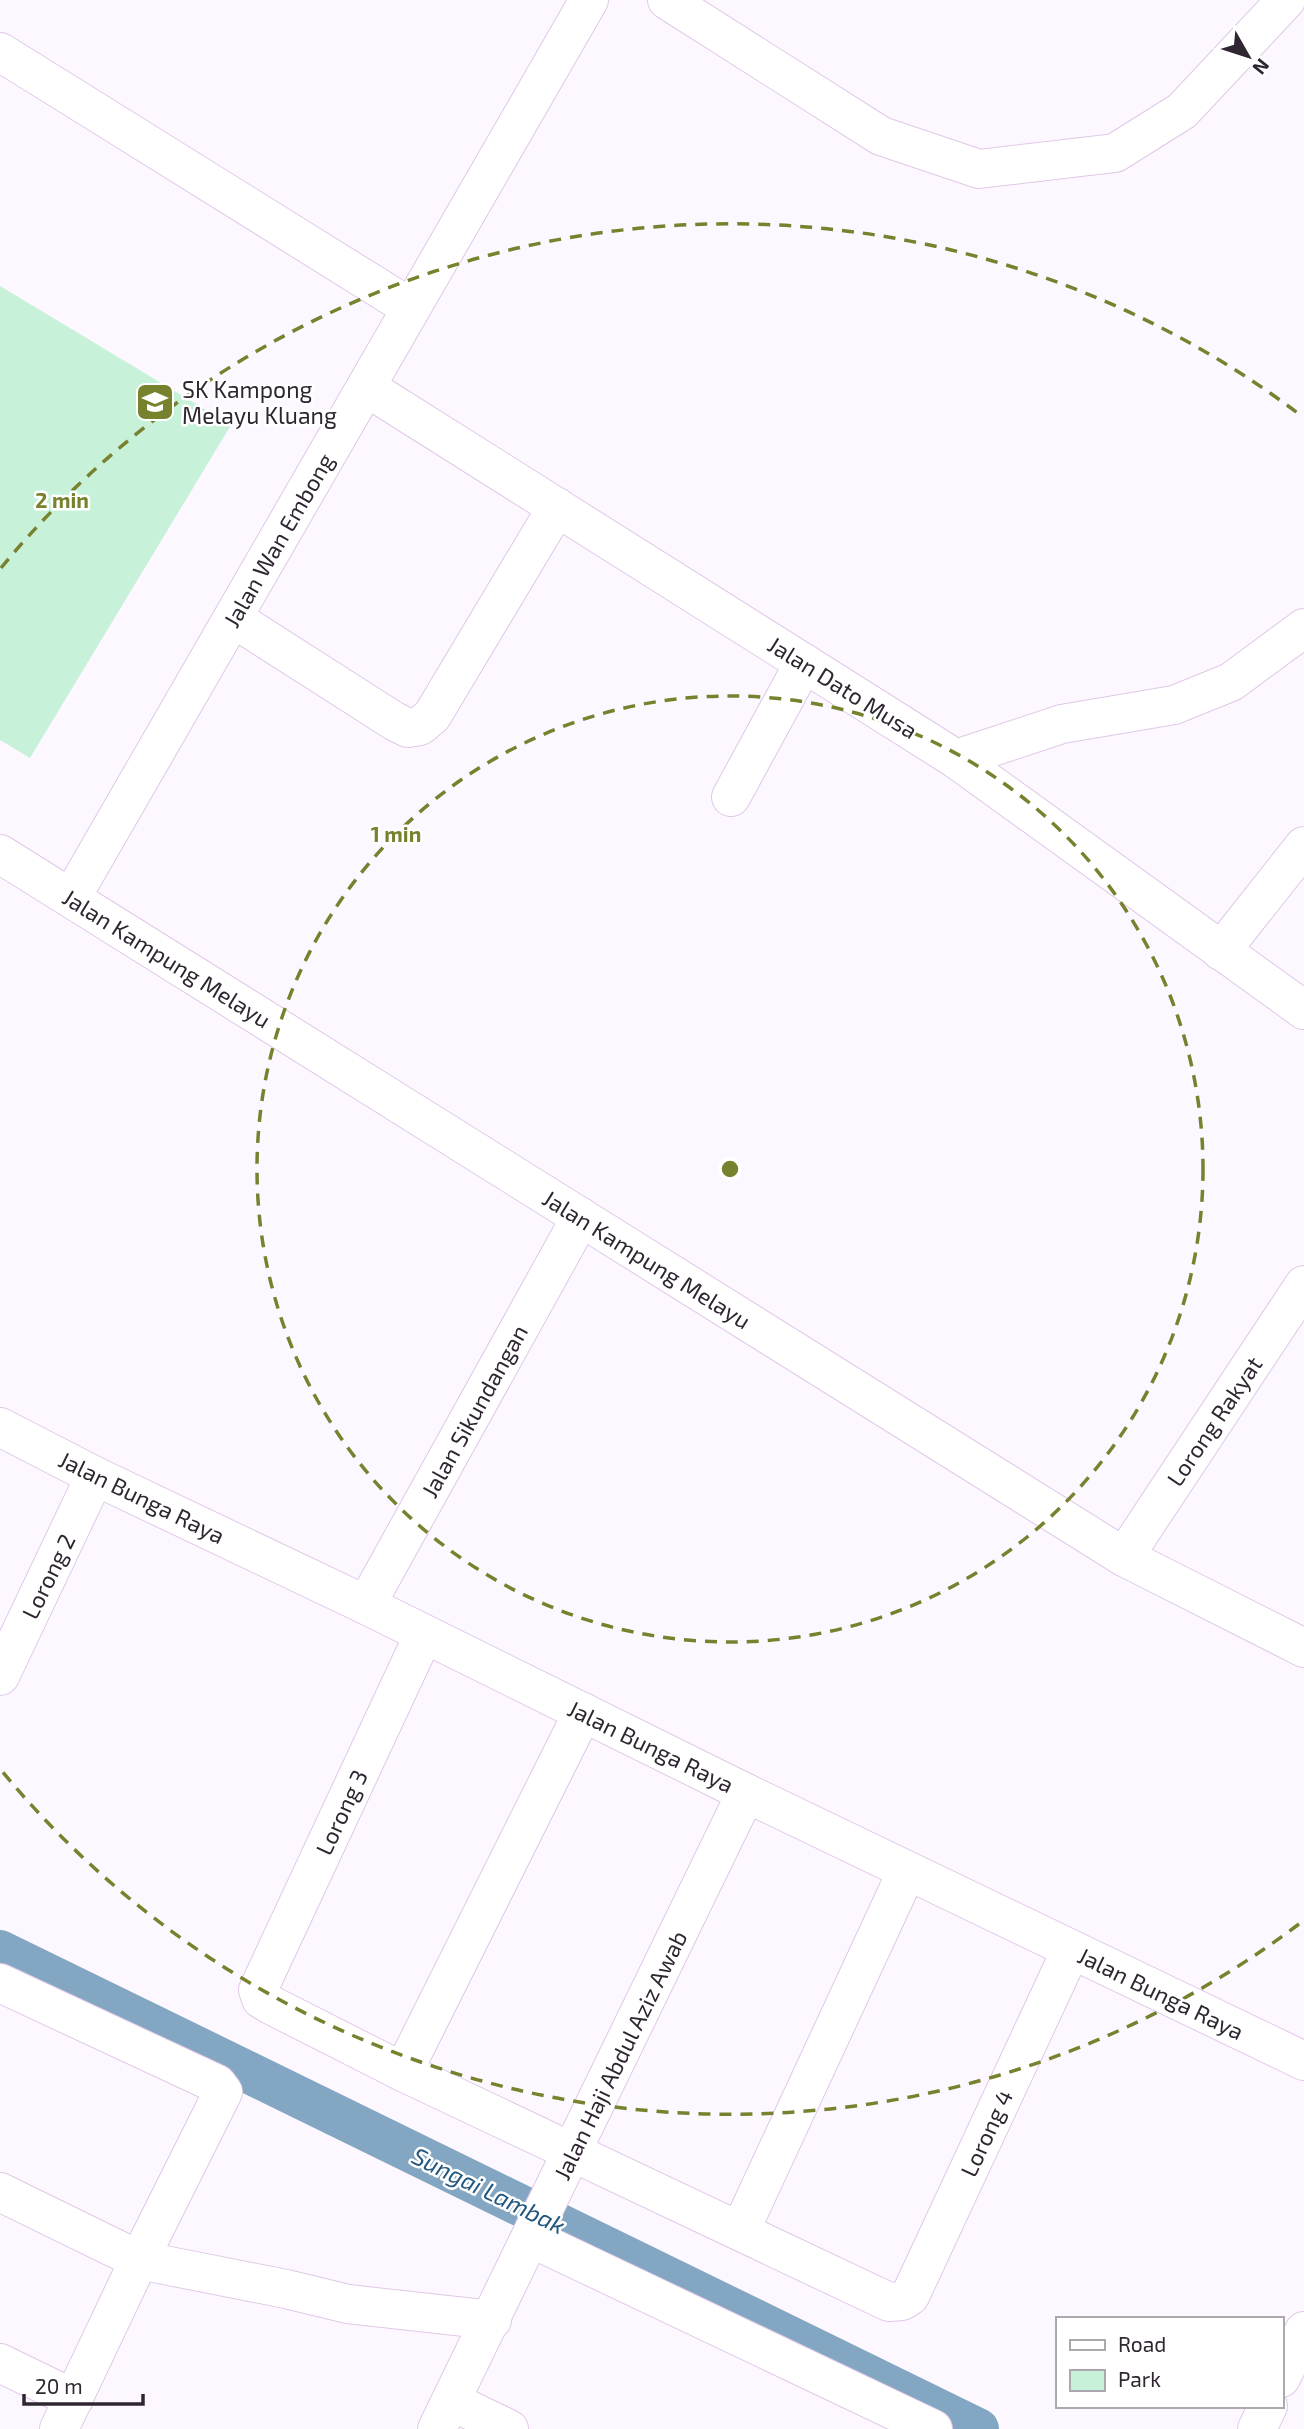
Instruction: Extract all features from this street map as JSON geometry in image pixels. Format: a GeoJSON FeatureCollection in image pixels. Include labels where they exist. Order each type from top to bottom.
{"type":"FeatureCollection","features":[{"type":"Feature","properties":{"kind":"street","name":"Jalan Wan Embong"},"geometry":{"type":"LineString","coordinates":[[71,898],[589,0]]}},
{"type":"Feature","properties":{"kind":"street"},"geometry":{"type":"LineString","coordinates":[[667,0],[881,136],[979,169],[1115,153],[1182,111],[1286,0]]}},
{"type":"Feature","properties":{"kind":"street"},"geometry":{"type":"LineString","coordinates":[[0,52],[411,308]]}},
{"type":"Feature","properties":{"kind":"street","name":"Jalan Dato Musa"},"geometry":{"type":"LineString","coordinates":[[366,387],[956,759],[1304,1010]]}},
{"type":"Feature","properties":{"kind":"street"},"geometry":{"type":"LineString","coordinates":[[233,618],[394,721],[408,728],[420,726],[432,716],[557,508]]}},
{"type":"Feature","properties":{"kind":"street"},"geometry":{"type":"LineString","coordinates":[[956,759],[1062,724],[1174,705],[1231,682],[1304,628]]}},
{"type":"Feature","properties":{"kind":"street"},"geometry":{"type":"LineString","coordinates":[[731,797],[804,663]]}},
{"type":"Feature","properties":{"kind":"street"},"geometry":{"type":"LineString","coordinates":[[1221,951],[1304,846]]}},
{"type":"Feature","properties":{"kind":"street","name":"Jalan Kampung Melayu"},"geometry":{"type":"LineString","coordinates":[[0,854],[1124,1557],[1304,1648]]}},
{"type":"Feature","properties":{"kind":"street","name":"Jalan Sikundangan"},"geometry":{"type":"LineString","coordinates":[[366,1605],[581,1217]]}},
{"type":"Feature","properties":{"kind":"street","name":"Lorong Rakyat"},"geometry":{"type":"LineString","coordinates":[[1124,1557],[1304,1285]]}},
{"type":"Feature","properties":{"kind":"street","name":"Jalan Bunga Raya"},"geometry":{"type":"LineString","coordinates":[[0,1427],[95,1476],[366,1605],[746,1793],[1304,2061]]}},
{"type":"Feature","properties":{"kind":"street","name":"Lorong 2"},"geometry":{"type":"LineString","coordinates":[[0,1676],[95,1476]]}},
{"type":"Feature","properties":{"kind":"street","name":"Lorong 3"},"geometry":{"type":"LineString","coordinates":[[403,2072],[269,2004],[261,1999],[258,1990],[424,1634]]}},
{"type":"Feature","properties":{"kind":"street"},"geometry":{"type":"LineString","coordinates":[[583,1712],[403,2072],[740,2231],[907,1871]]}},
{"type":"Feature","properties":{"kind":"street","name":"Jalan Haji Abdul Aziz Awab"},"geometry":{"type":"LineString","coordinates":[[444,2415],[746,1793]]}},
{"type":"Feature","properties":{"kind":"street","name":"Lorong 4"},"geometry":{"type":"LineString","coordinates":[[740,2231],[889,2302],[902,2301],[910,2296],[1071,1950]]}},
{"type":"Feature","properties":{"kind":"street"},"geometry":{"type":"LineString","coordinates":[[0,1983],[221,2088],[223,2092],[139,2260],[67,2414],[0,2363]]}},
{"type":"Feature","properties":{"kind":"street"},"geometry":{"type":"LineString","coordinates":[[0,2192],[139,2260],[348,2304],[492,2320]]}},
{"type":"Feature","properties":{"kind":"street"},"geometry":{"type":"LineString","coordinates":[[540,2220],[933,2429]]}},
{"type":"Feature","properties":{"kind":"street"},"geometry":{"type":"LineString","coordinates":[[1283,2374],[1304,2330]]}},
{"type":"Feature","properties":{"kind":"street"},"geometry":{"type":"LineString","coordinates":[[1257,2429],[1267,2408]]}},
{"type":"Feature","properties":{"kind":"street"},"geometry":{"type":"LineString","coordinates":[[444,2415],[509,2429]]}},
{"type":"Feature","properties":{"kind":"green space"},"geometry":{"type":"Polygon","coordinates":[[[0,286],[231,425],[30,758],[0,740],[0,286]]]}},
{"type":"Feature","properties":{"kind":"waterway","name":"Sungai Lambak"},"geometry":{"type":"LineString","coordinates":[[0,1951],[978,2429]]}},
{"type":"Feature","properties":{"kind":"place","name":"SK Kampong Melayu Kluang"},"geometry":{"type":"Point","coordinates":[155,402]}}]}
